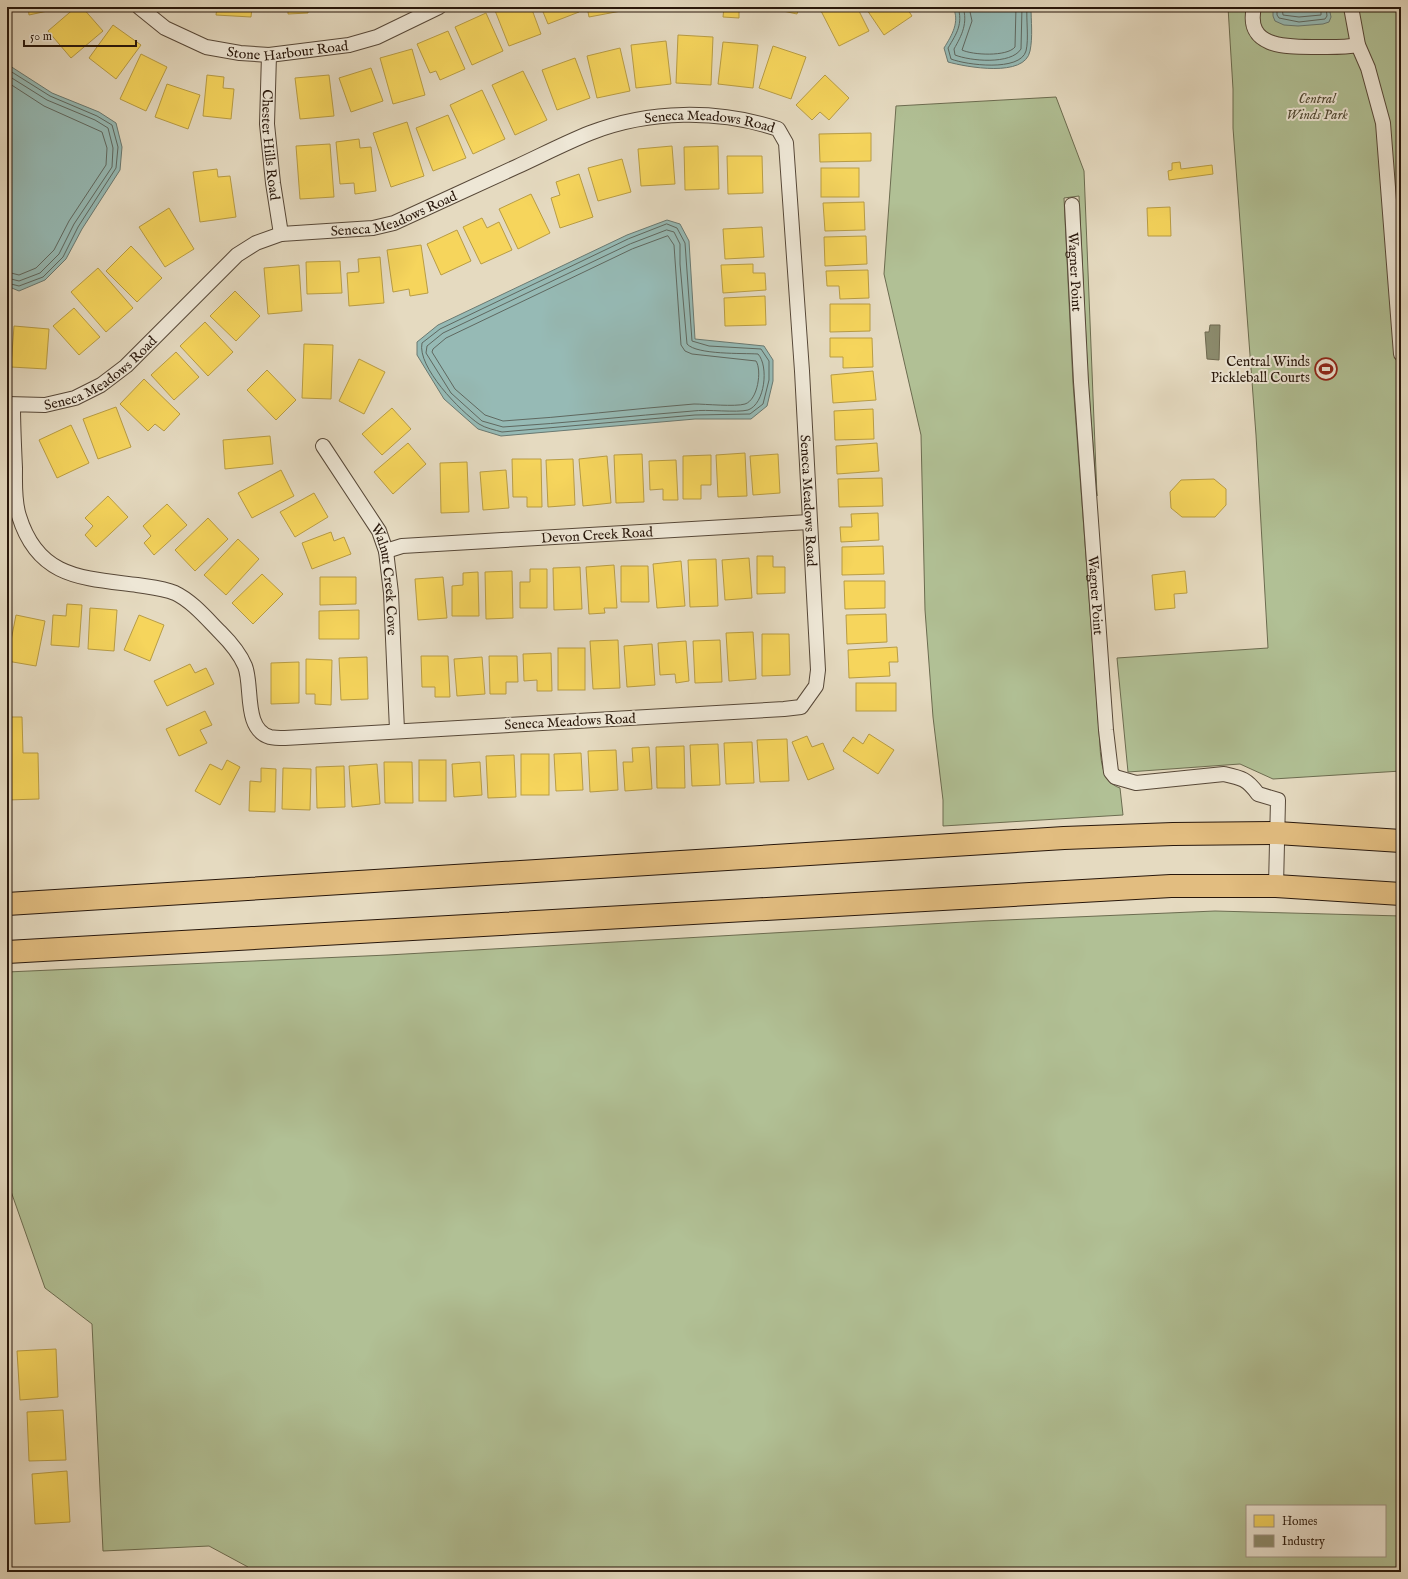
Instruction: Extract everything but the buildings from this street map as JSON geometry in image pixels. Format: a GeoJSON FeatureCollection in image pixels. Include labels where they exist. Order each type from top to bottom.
{"type":"FeatureCollection","features":[{"type":"Feature","properties":{"kind":"main road"},"geometry":{"type":"LineString","coordinates":[[7,904],[1064,838],[1173,834],[1277,833],[1401,841]]}},
{"type":"Feature","properties":{"kind":"main road"},"geometry":{"type":"LineString","coordinates":[[7,952],[1171,886],[1276,886],[1401,894]]}},
{"type":"Feature","properties":{"kind":"street","name":"Stone Harbour Road"},"geometry":{"type":"LineString","coordinates":[[139,7],[165,28],[206,47],[240,53],[269,55],[349,45],[377,37],[439,7]]}},
{"type":"Feature","properties":{"kind":"street"},"geometry":{"type":"LineString","coordinates":[[1254,7],[1252,16],[1254,27],[1260,36],[1271,44],[1290,47],[1344,48],[1358,45]]}},
{"type":"Feature","properties":{"kind":"street"},"geometry":{"type":"LineString","coordinates":[[1351,7],[1358,45],[1368,68],[1383,123],[1401,354]]}},
{"type":"Feature","properties":{"kind":"street","name":"Chester Hills Road"},"geometry":{"type":"LineString","coordinates":[[269,55],[267,124],[272,183],[281,234]]}},
{"type":"Feature","properties":{"kind":"street","name":"Seneca Meadows Road"},"geometry":{"type":"LineString","coordinates":[[687,115],[731,117],[754,121],[778,129],[786,142],[802,371],[818,670],[816,686],[801,707],[397,730],[285,738],[269,737],[262,732],[254,722],[250,707],[249,685],[245,666],[235,648],[189,602],[176,593],[158,588],[86,579],[64,572],[42,558],[27,538],[19,515],[15,492],[10,404],[53,403],[75,398],[101,385],[126,366],[237,254],[256,243],[281,234],[373,228],[394,223],[591,133],[658,116],[687,115]]}},
{"type":"Feature","properties":{"kind":"street","name":"Wagner Point"},"geometry":{"type":"LineString","coordinates":[[1072,206],[1081,382],[1106,730],[1111,772],[1115,777],[1136,783],[1153,783],[1224,774],[1238,777],[1250,783],[1258,794],[1278,800],[1277,833]]}},
{"type":"Feature","properties":{"kind":"street","name":"Walnut Creek Cove"},"geometry":{"type":"LineString","coordinates":[[323,446],[380,531],[386,551],[391,594],[397,730]]}},
{"type":"Feature","properties":{"kind":"street","name":"Devon Creek Road"},"geometry":{"type":"LineString","coordinates":[[386,551],[402,546],[809,522]]}},
{"type":"Feature","properties":{"kind":"street"},"geometry":{"type":"LineString","coordinates":[[1276,886],[1277,833]]}},
{"type":"Feature","properties":{"kind":"green space","name":"Central Winds Park"},"geometry":{"type":"Polygon","coordinates":[[[1228,7],[1401,7],[1401,771],[1273,779],[1240,764],[1128,772],[1117,658],[1268,648],[1256,435],[1233,128],[1233,89],[1228,7]]]}},
{"type":"Feature","properties":{"kind":"green space"},"geometry":{"type":"Polygon","coordinates":[[[1056,97],[1084,171],[1097,496],[1088,382],[1079,196],[1064,198],[1073,383],[1101,756],[1104,772],[1108,779],[1120,788],[1123,815],[943,826],[943,800],[933,717],[925,610],[921,435],[884,274],[896,106],[1056,97]]]}},
{"type":"Feature","properties":{"kind":"green space"},"geometry":{"type":"Polygon","coordinates":[[[1215,911],[1401,916],[1401,1572],[249,1572],[248,1567],[209,1546],[103,1551],[92,1324],[45,1288],[7,1180],[7,972],[388,955],[982,921],[1215,911]]]}},
{"type":"Feature","properties":{"kind":"water"},"geometry":{"type":"Polygon","coordinates":[[[953,7],[1031,7],[1031,46],[1026,59],[1018,65],[1007,68],[981,68],[948,62],[944,48],[954,28],[956,18],[953,7]]]}},
{"type":"Feature","properties":{"kind":"water"},"geometry":{"type":"Polygon","coordinates":[[[1273,7],[1329,7],[1331,17],[1329,22],[1323,24],[1298,26],[1284,25],[1275,21],[1273,16],[1273,7]]]}},
{"type":"Feature","properties":{"kind":"water"},"geometry":{"type":"Polygon","coordinates":[[[7,64],[52,93],[99,112],[116,123],[122,147],[120,170],[82,229],[66,259],[45,280],[19,291],[7,286],[7,64]]]}},
{"type":"Feature","properties":{"kind":"water"},"geometry":{"type":"Polygon","coordinates":[[[667,220],[680,224],[689,241],[695,339],[764,346],[773,360],[773,381],[767,406],[751,419],[695,419],[501,436],[478,429],[444,399],[417,355],[417,342],[438,325],[627,235],[667,220]]]}},
{"type":"Feature","properties":{"kind":"place","name":"Central Winds Pickleball Courts"},"geometry":{"type":"Point","coordinates":[1326,369]}}]}
